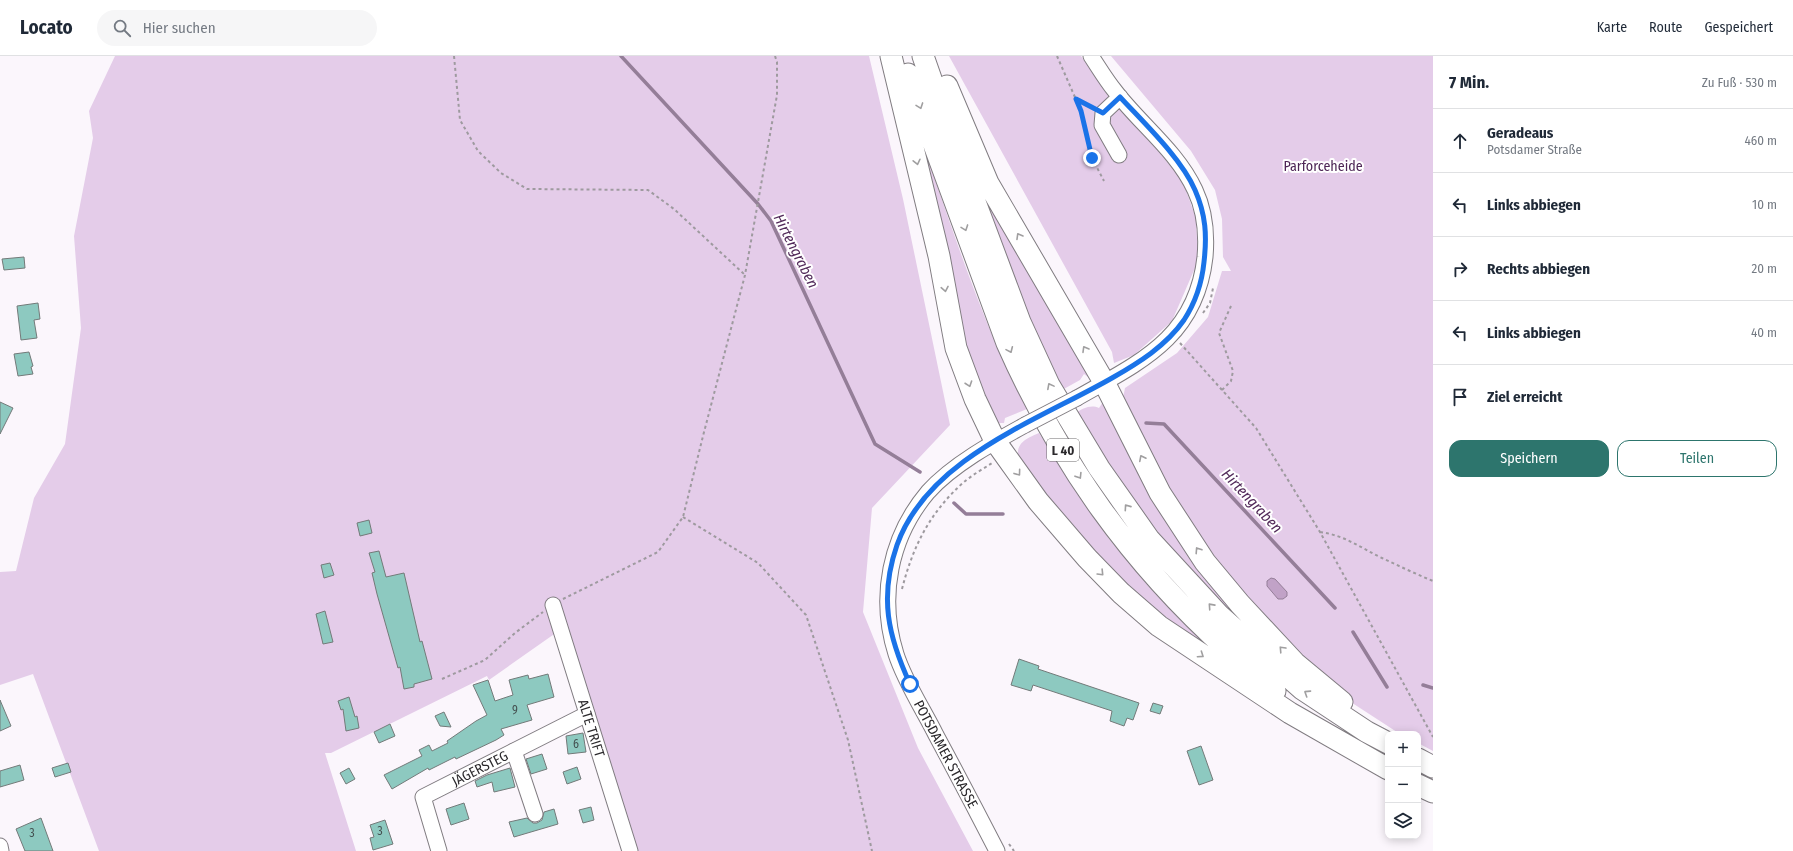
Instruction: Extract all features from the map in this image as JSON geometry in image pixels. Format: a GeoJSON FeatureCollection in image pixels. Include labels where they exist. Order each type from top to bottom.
{"type":"FeatureCollection","features":[{"type":"Feature","properties":{"kind":"highway"},"geometry":{"type":"LineString","coordinates":[[891,56],[939,256],[956,348],[974,399],[1000,448],[1038,501],[1087,558],[1121,593],[1159,626],[1290,713],[1360,753]]}},
{"type":"Feature","properties":{"kind":"highway","name":"L 40"},"geometry":{"type":"LineString","coordinates":[[901,56],[1007,343],[1051,432],[1089,493],[1139,560],[1197,622],[1272,689],[1360,753],[1385,767]]}},
{"type":"Feature","properties":{"kind":"highway","name":"L 40"},"geometry":{"type":"LineString","coordinates":[[923,56],[959,159],[1020,322],[1049,385],[1099,468],[1149,539],[1219,615],[1302,689],[1367,732],[1385,741]]}},
{"type":"Feature","properties":{"kind":"highway"},"geometry":{"type":"LineString","coordinates":[[934,56],[988,183],[1104,382],[1160,493],[1206,562],[1240,604],[1295,662],[1352,710],[1385,731]]}},
{"type":"Feature","properties":{"kind":"highway"},"geometry":{"type":"LineString","coordinates":[[1421,786],[1433,792]]}},
{"type":"Feature","properties":{"kind":"street","name":"POTSDAMER STRASSE"},"geometry":{"type":"LineString","coordinates":[[1002,846],[901,666],[896,654],[889,623],[887,604],[892,561],[901,535],[913,513],[929,491],[957,467],[1000,448],[1025,425],[1077,398],[1179,339],[1184,321],[1198,290],[1203,273],[1207,232],[1195,189],[1178,164],[1120,97],[1091,56]]}},
{"type":"Feature","properties":{"kind":"street"},"geometry":{"type":"LineString","coordinates":[[1119,155],[1102,124],[1103,113],[1120,97]]}},
{"type":"Feature","properties":{"kind":"street","name":"ALTE TRIFT"},"geometry":{"type":"LineString","coordinates":[[553,605],[630,851]]}},
{"type":"Feature","properties":{"kind":"street","name":"JÄGERSTEG"},"geometry":{"type":"LineString","coordinates":[[439,851],[423,797],[588,714]]}},
{"type":"Feature","properties":{"kind":"street"},"geometry":{"type":"LineString","coordinates":[[514,751],[535,814]]}},
{"type":"Feature","properties":{"kind":"street"},"geometry":{"type":"LineString","coordinates":[[0,846],[1,851]]}},
{"type":"Feature","properties":{"kind":"path"},"geometry":{"type":"LineString","coordinates":[[454,56],[460,120],[478,151],[501,173],[527,188],[648,190],[674,209],[745,275]]}},
{"type":"Feature","properties":{"kind":"path"},"geometry":{"type":"LineString","coordinates":[[442,679],[485,660],[515,633],[553,605],[658,552],[683,517],[745,275],[777,95],[777,62],[775,56]]}},
{"type":"Feature","properties":{"kind":"path"},"geometry":{"type":"LineString","coordinates":[[1057,56],[1081,111],[1092,158],[1104,181]]}},
{"type":"Feature","properties":{"kind":"path"},"geometry":{"type":"LineString","coordinates":[[1076,99],[1103,113]]}},
{"type":"Feature","properties":{"kind":"path"},"geometry":{"type":"LineString","coordinates":[[1202,315],[1210,303],[1214,282]]}},
{"type":"Feature","properties":{"kind":"path"},"geometry":{"type":"LineString","coordinates":[[1222,390],[1231,381],[1234,371],[1219,333],[1231,306]]}},
{"type":"Feature","properties":{"kind":"path"},"geometry":{"type":"LineString","coordinates":[[1179,339],[1256,428],[1320,532],[1433,736]]}},
{"type":"Feature","properties":{"kind":"path"},"geometry":{"type":"LineString","coordinates":[[902,590],[914,552],[936,510],[964,481],[1000,448]]}},
{"type":"Feature","properties":{"kind":"path"},"geometry":{"type":"LineString","coordinates":[[683,517],[758,563],[806,615],[848,740],[872,851]]}},
{"type":"Feature","properties":{"kind":"path"},"geometry":{"type":"LineString","coordinates":[[1320,532],[1331,533],[1352,542],[1382,558],[1433,581]]}},
{"type":"Feature","properties":{"kind":"path"},"geometry":{"type":"LineString","coordinates":[[1002,846],[1014,851]]}},
{"type":"Feature","properties":{"kind":"green space"},"geometry":{"type":"Polygon","coordinates":[[[115,56],[869,56],[903,199],[950,425],[872,508],[863,612],[918,748],[973,851],[632,851],[560,630],[489,680],[487,676],[331,753],[325,753],[356,851],[99,851],[33,674],[0,685],[0,572],[16,571],[34,498],[65,444],[81,328],[74,236],[93,138],[89,111],[115,56]]]}},
{"type":"Feature","properties":{"kind":"green space"},"geometry":{"type":"Polygon","coordinates":[[[949,56],[1081,56],[1108,96],[1150,140],[1183,182],[1196,218],[1198,261],[1172,321],[1134,355],[1114,363],[1112,352],[949,56]]]}},
{"type":"Feature","properties":{"kind":"green space","name":"Parforceheide"},"geometry":{"type":"Polygon","coordinates":[[[1111,56],[1433,56],[1433,751],[1421,745],[1421,731],[1395,731],[1343,697],[1228,580],[1176,504],[1122,403],[1125,388],[1177,353],[1208,317],[1222,271],[1231,271],[1223,257],[1222,219],[1215,190],[1191,151],[1111,56]]]}},
{"type":"Feature","properties":{"kind":"green space"},"geometry":{"type":"Polygon","coordinates":[[[915,121],[979,303],[1027,409],[1005,418],[1004,423],[999,423],[992,418],[971,378],[915,121]]]}},
{"type":"Feature","properties":{"kind":"green space"},"geometry":{"type":"Polygon","coordinates":[[[963,140],[1089,373],[1088,377],[1084,374],[1080,380],[1062,390],[1025,310],[963,140]]]}},
{"type":"Feature","properties":{"kind":"green space"},"geometry":{"type":"Polygon","coordinates":[[[1103,402],[1151,486],[1290,662],[1220,603],[1162,541],[1123,487],[1075,413],[1090,407],[1099,408],[1103,402]]]}},
{"type":"Feature","properties":{"kind":"green space"},"geometry":{"type":"Polygon","coordinates":[[[1039,433],[1109,539],[1151,589],[1186,626],[1238,673],[1109,576],[1014,455],[1018,453],[1022,442],[1039,433]]]}},
{"type":"Feature","properties":{"kind":"shaded area"},"geometry":{"type":"Polygon","coordinates":[[[1271,578],[1275,579],[1287,592],[1287,596],[1283,599],[1278,599],[1267,586],[1267,581],[1271,578]]]}},
{"type":"Feature","properties":{"kind":"building"},"geometry":{"type":"Polygon","coordinates":[[[24,257],[25,268],[4,270],[2,259],[24,257]]]}},
{"type":"Feature","properties":{"kind":"building"},"geometry":{"type":"Polygon","coordinates":[[[38,303],[40,319],[34,320],[37,338],[21,340],[17,306],[38,303]]]}},
{"type":"Feature","properties":{"kind":"building"},"geometry":{"type":"Polygon","coordinates":[[[29,352],[33,366],[31,367],[33,374],[18,376],[14,354],[29,352]]]}},
{"type":"Feature","properties":{"kind":"building"},"geometry":{"type":"Polygon","coordinates":[[[0,402],[13,408],[0,434],[0,402]]]}},
{"type":"Feature","properties":{"kind":"building"},"geometry":{"type":"Polygon","coordinates":[[[369,520],[372,533],[360,536],[357,523],[369,520]]]}},
{"type":"Feature","properties":{"kind":"building"},"geometry":{"type":"Polygon","coordinates":[[[379,551],[386,577],[404,573],[420,642],[422,641],[432,679],[414,684],[414,687],[404,689],[400,667],[398,668],[377,594],[372,573],[375,572],[369,553],[379,551]]]}},
{"type":"Feature","properties":{"kind":"building"},"geometry":{"type":"Polygon","coordinates":[[[330,563],[334,575],[324,578],[321,565],[330,563]]]}},
{"type":"Feature","properties":{"kind":"building"},"geometry":{"type":"Polygon","coordinates":[[[325,611],[333,642],[323,644],[316,614],[325,611]]]}},
{"type":"Feature","properties":{"kind":"building"},"geometry":{"type":"Polygon","coordinates":[[[1019,659],[1039,666],[1038,669],[1139,703],[1133,720],[1127,718],[1124,726],[1110,721],[1112,711],[1033,685],[1031,691],[1011,685],[1019,659]]]}},
{"type":"Feature","properties":{"kind":"building"},"geometry":{"type":"Polygon","coordinates":[[[548,674],[554,697],[527,705],[532,720],[501,729],[504,735],[496,740],[456,759],[455,757],[429,770],[428,768],[392,789],[384,775],[422,756],[419,750],[429,745],[432,751],[448,743],[447,741],[487,715],[473,685],[488,680],[495,701],[513,695],[509,680],[528,675],[529,679],[548,674]]]}},
{"type":"Feature","properties":{"kind":"building"},"geometry":{"type":"Polygon","coordinates":[[[349,697],[355,717],[357,716],[359,728],[346,731],[343,709],[341,710],[338,701],[349,697]]]}},
{"type":"Feature","properties":{"kind":"building"},"geometry":{"type":"Polygon","coordinates":[[[0,700],[11,726],[0,731],[0,700]]]}},
{"type":"Feature","properties":{"kind":"building"},"geometry":{"type":"Polygon","coordinates":[[[1153,703],[1163,706],[1160,714],[1150,711],[1153,703]]]}},
{"type":"Feature","properties":{"kind":"building"},"geometry":{"type":"Polygon","coordinates":[[[444,712],[451,727],[440,726],[435,716],[444,712]]]}},
{"type":"Feature","properties":{"kind":"building"},"geometry":{"type":"Polygon","coordinates":[[[390,724],[395,736],[379,743],[374,732],[390,724]]]}},
{"type":"Feature","properties":{"kind":"building"},"geometry":{"type":"Polygon","coordinates":[[[583,733],[586,752],[568,754],[566,736],[583,733]]]}},
{"type":"Feature","properties":{"kind":"building"},"geometry":{"type":"Polygon","coordinates":[[[1201,746],[1213,780],[1199,785],[1187,751],[1201,746]]]}},
{"type":"Feature","properties":{"kind":"building"},"geometry":{"type":"Polygon","coordinates":[[[542,754],[547,769],[531,774],[526,759],[542,754]]]}},
{"type":"Feature","properties":{"kind":"building"},"geometry":{"type":"Polygon","coordinates":[[[68,763],[71,772],[55,777],[52,768],[68,763]]]}},
{"type":"Feature","properties":{"kind":"building"},"geometry":{"type":"Polygon","coordinates":[[[20,765],[24,780],[0,787],[0,771],[20,765]]]}},
{"type":"Feature","properties":{"kind":"building"},"geometry":{"type":"Polygon","coordinates":[[[577,767],[581,779],[567,784],[563,772],[577,767]]]}},
{"type":"Feature","properties":{"kind":"building"},"geometry":{"type":"Polygon","coordinates":[[[349,768],[355,779],[346,784],[340,773],[349,768]]]}},
{"type":"Feature","properties":{"kind":"building"},"geometry":{"type":"Polygon","coordinates":[[[510,768],[515,787],[494,792],[492,782],[477,787],[475,781],[487,775],[510,768]]]}},
{"type":"Feature","properties":{"kind":"building"},"geometry":{"type":"Polygon","coordinates":[[[464,803],[469,819],[451,825],[446,809],[464,803]]]}},
{"type":"Feature","properties":{"kind":"building"},"geometry":{"type":"Polygon","coordinates":[[[591,807],[594,820],[583,823],[579,810],[591,807]]]}},
{"type":"Feature","properties":{"kind":"building"},"geometry":{"type":"Polygon","coordinates":[[[554,809],[558,824],[514,837],[509,822],[527,818],[533,823],[537,823],[542,820],[544,812],[554,809]]]}},
{"type":"Feature","properties":{"kind":"building"},"geometry":{"type":"Polygon","coordinates":[[[41,818],[53,851],[25,851],[16,829],[41,818]]]}},
{"type":"Feature","properties":{"kind":"building"},"geometry":{"type":"Polygon","coordinates":[[[385,820],[393,844],[373,850],[370,838],[374,837],[370,825],[385,820]]]}},
{"type":"Feature","properties":{"kind":"waterway","name":"Hirtengraben"},"geometry":{"type":"LineString","coordinates":[[621,56],[758,204],[771,221],[875,444],[920,472]]}},
{"type":"Feature","properties":{"kind":"waterway","name":"Hirtengraben"},"geometry":{"type":"LineString","coordinates":[[1146,423],[1164,424],[1335,608]]}},
{"type":"Feature","properties":{"kind":"waterway","name":"Hirtengraben"},"geometry":{"type":"LineString","coordinates":[[954,503],[966,514],[1003,514]]}},
{"type":"Feature","properties":{"kind":"waterway","name":"Hirtengraben"},"geometry":{"type":"LineString","coordinates":[[1353,632],[1387,687]]}},
{"type":"Feature","properties":{"kind":"waterway","name":"Hirtengraben"},"geometry":{"type":"LineString","coordinates":[[1423,685],[1433,688]]}},
{"type":"Feature","properties":{"kind":"route"},"geometry":{"type":"LineString","coordinates":[[910,684],[896,654],[889,623],[887,604],[888,590],[892,561],[901,535],[913,513],[929,491],[957,467],[995,441],[1077,398],[1146,358],[1172,335],[1184,321],[1198,290],[1203,273],[1207,232],[1195,189],[1178,164],[1120,97],[1103,113],[1076,99],[1081,111],[1092,158]]}}]}
